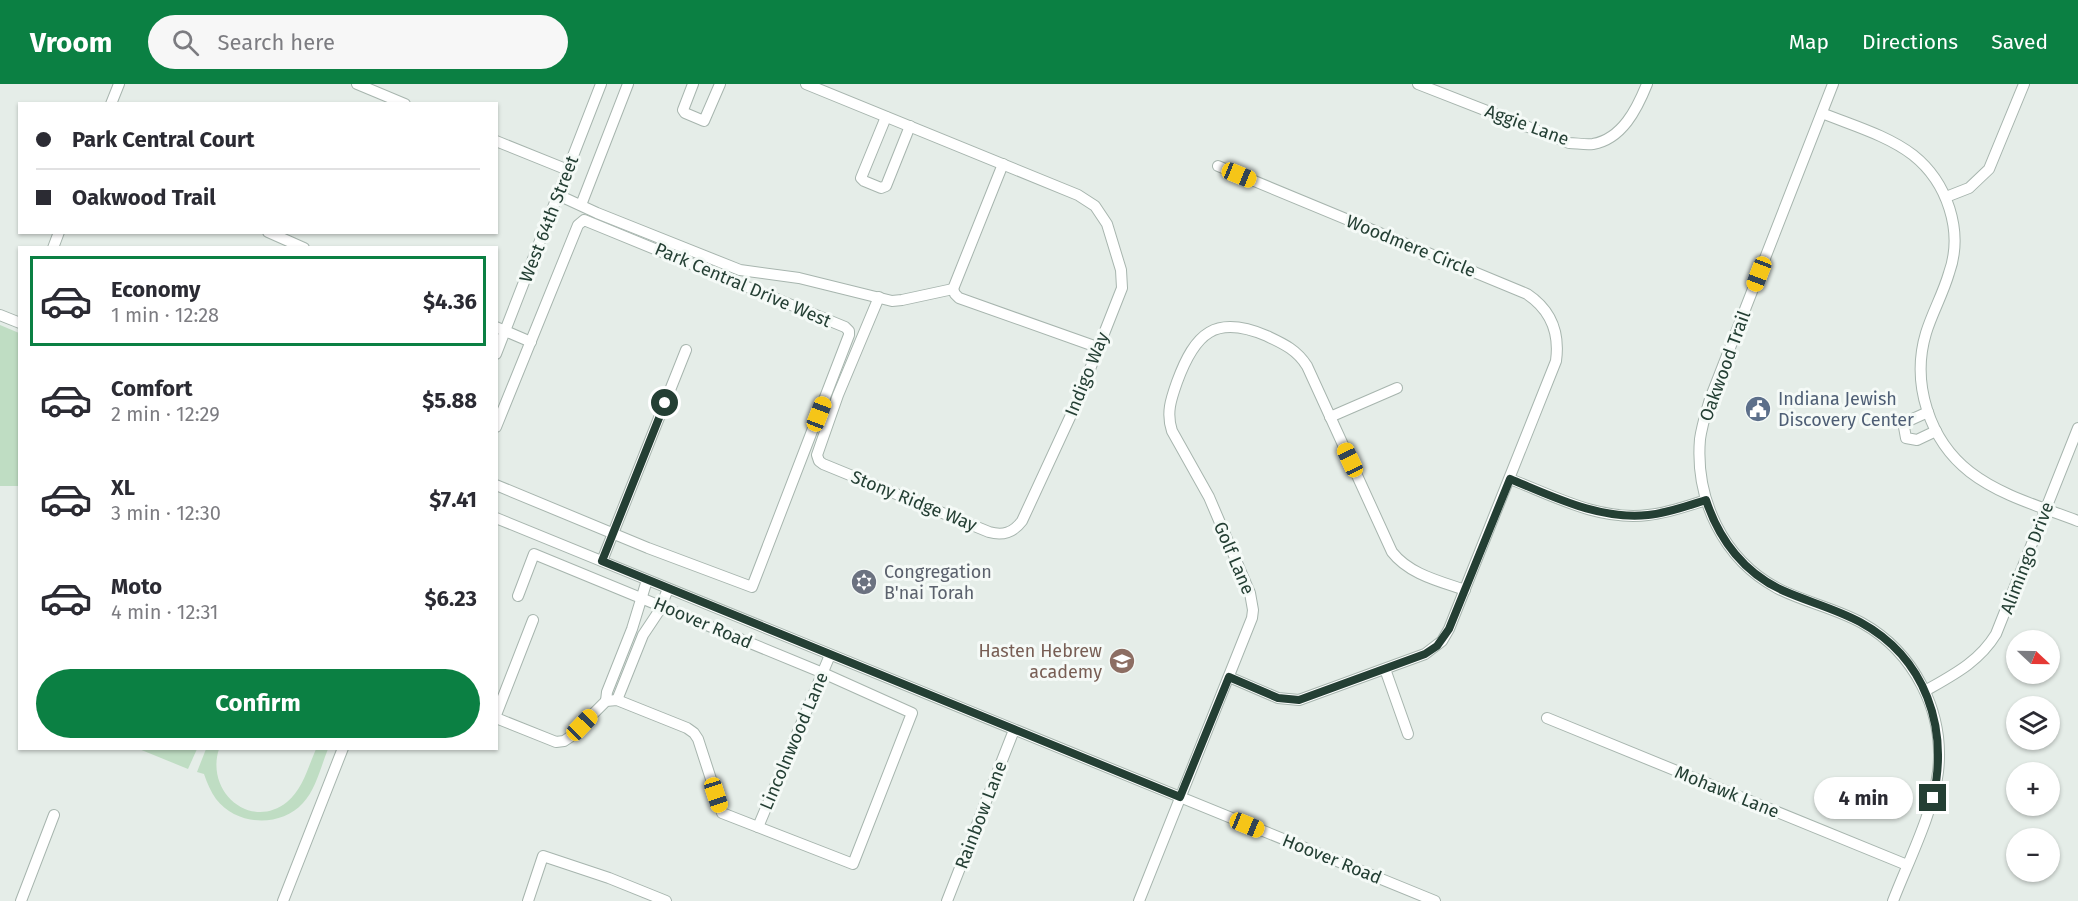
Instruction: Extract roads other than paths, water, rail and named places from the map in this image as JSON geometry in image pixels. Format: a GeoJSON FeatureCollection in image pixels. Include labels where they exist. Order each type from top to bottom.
{"type":"FeatureCollection","features":[{"type":"Feature","properties":{"kind":"street"},"geometry":{"type":"LineString","coordinates":[[112,102],[119,84]]}},
{"type":"Feature","properties":{"kind":"street"},"geometry":{"type":"LineString","coordinates":[[357,84],[400,102]]}},
{"type":"Feature","properties":{"kind":"street","name":"West 64th Street"},"geometry":{"type":"LineString","coordinates":[[498,344],[501,329],[558,195],[601,84]]}},
{"type":"Feature","properties":{"kind":"street"},"geometry":{"type":"LineString","coordinates":[[581,205],[628,84]]}},
{"type":"Feature","properties":{"kind":"street"},"geometry":{"type":"LineString","coordinates":[[693,84],[682,110],[704,121],[720,84]]}},
{"type":"Feature","properties":{"kind":"street"},"geometry":{"type":"LineString","coordinates":[[806,84],[1003,164],[953,289],[955,294],[959,298],[1097,347]]}},
{"type":"Feature","properties":{"kind":"street","name":"Aggie Lane"},"geometry":{"type":"LineString","coordinates":[[1418,84],[1569,143],[1585,144],[1593,144],[1623,128],[1647,84]]}},
{"type":"Feature","properties":{"kind":"street","name":"Oakwood Trail"},"geometry":{"type":"LineString","coordinates":[[1833,84],[1705,415],[1700,472],[1706,500],[1724,540],[1748,567],[1777,588],[1845,614],[1873,630],[1900,654],[1913,670],[1925,691],[1937,730],[1938,774],[1930,806],[1893,901]]}},
{"type":"Feature","properties":{"kind":"street"},"geometry":{"type":"LineString","coordinates":[[1946,197],[1969,188],[1989,169],[2024,84]]}},
{"type":"Feature","properties":{"kind":"street"},"geometry":{"type":"LineString","coordinates":[[1822,112],[1906,150],[1928,169],[1946,197],[1955,237],[1953,257],[1950,273],[1928,326],[1922,349],[1921,377],[1928,412],[1935,431],[1953,456],[1974,475],[1998,489],[2078,521]]}},
{"type":"Feature","properties":{"kind":"street"},"geometry":{"type":"LineString","coordinates":[[886,117],[861,178],[872,185],[882,188],[886,186],[910,126]]}},
{"type":"Feature","properties":{"kind":"street"},"geometry":{"type":"LineString","coordinates":[[498,142],[568,170]]}},
{"type":"Feature","properties":{"kind":"street","name":"Indigo Way"},"geometry":{"type":"LineString","coordinates":[[1003,164],[1082,196],[1098,209],[1107,224],[1121,270],[1122,283],[1077,402],[1022,521],[1012,531]]}},
{"type":"Feature","properties":{"kind":"street","name":"Woodmere Circle"},"geometry":{"type":"LineString","coordinates":[[1218,166],[1527,294],[1543,307],[1554,324],[1558,348],[1555,364],[1465,590],[1447,632],[1434,648],[1425,654],[1309,697],[1292,700],[1278,698],[1229,677]]}},
{"type":"Feature","properties":{"kind":"street"},"geometry":{"type":"LineString","coordinates":[[558,195],[740,270],[799,278],[892,301],[953,289]]}},
{"type":"Feature","properties":{"kind":"street","name":"Park Central Drive West"},"geometry":{"type":"LineString","coordinates":[[531,342],[578,225],[582,221],[588,221],[610,230],[845,327],[849,331],[752,587],[613,533]]}},
{"type":"Feature","properties":{"kind":"street"},"geometry":{"type":"LineString","coordinates":[[272,234],[300,246]]}},
{"type":"Feature","properties":{"kind":"street","name":"Stony Ridge Way"},"geometry":{"type":"LineString","coordinates":[[879,297],[838,395],[817,455],[818,460],[992,533],[1012,531]]}},
{"type":"Feature","properties":{"kind":"street"},"geometry":{"type":"LineString","coordinates":[[0,315],[18,321]]}},
{"type":"Feature","properties":{"kind":"street","name":"Golf Lane"},"geometry":{"type":"LineString","coordinates":[[1139,901],[1250,627],[1252,601],[1209,497],[1172,431],[1168,415],[1169,403],[1186,357],[1199,340],[1213,331],[1225,328],[1242,328],[1286,344],[1298,353],[1307,366],[1330,417]]}},
{"type":"Feature","properties":{"kind":"street"},"geometry":{"type":"LineString","coordinates":[[498,422],[531,342],[501,329]]}},
{"type":"Feature","properties":{"kind":"street"},"geometry":{"type":"LineString","coordinates":[[602,561],[686,350]]}},
{"type":"Feature","properties":{"kind":"street"},"geometry":{"type":"LineString","coordinates":[[1397,388],[1330,417],[1394,555],[1412,570],[1465,590]]}},
{"type":"Feature","properties":{"kind":"street"},"geometry":{"type":"LineString","coordinates":[[1928,412],[1906,422],[1904,433],[1906,438],[1917,440],[1935,431]]}},
{"type":"Feature","properties":{"kind":"street","name":"Alimingo Drive"},"geometry":{"type":"LineString","coordinates":[[1925,691],[1966,667],[1982,654],[1992,641],[2003,619],[2078,428]]}},
{"type":"Feature","properties":{"kind":"street"},"geometry":{"type":"LineString","coordinates":[[1510,479],[1587,509],[1614,515],[1659,514],[1706,500]]}},
{"type":"Feature","properties":{"kind":"street"},"geometry":{"type":"LineString","coordinates":[[498,486],[613,533]]}},
{"type":"Feature","properties":{"kind":"street","name":"Hoover Road"},"geometry":{"type":"LineString","coordinates":[[498,519],[1435,901]]}},
{"type":"Feature","properties":{"kind":"street","name":"Hoover Road"},"geometry":{"type":"LineString","coordinates":[[518,596],[534,554],[823,673],[912,713],[853,864],[758,827]]}},
{"type":"Feature","properties":{"kind":"street"},"geometry":{"type":"LineString","coordinates":[[647,580],[632,629],[607,692],[611,700],[687,728],[694,733],[722,813],[758,827]]}},
{"type":"Feature","properties":{"kind":"street"},"geometry":{"type":"LineString","coordinates":[[498,717],[556,742],[570,737],[611,700],[668,589]]}},
{"type":"Feature","properties":{"kind":"street"},"geometry":{"type":"LineString","coordinates":[[498,711],[533,620]]}},
{"type":"Feature","properties":{"kind":"street","name":"Lincolnwood Lane"},"geometry":{"type":"LineString","coordinates":[[758,827],[830,655]]}},
{"type":"Feature","properties":{"kind":"street"},"geometry":{"type":"LineString","coordinates":[[1385,669],[1408,734]]}},
{"type":"Feature","properties":{"kind":"street","name":"Mohawk Lane"},"geometry":{"type":"LineString","coordinates":[[1547,718],[1907,865]]}},
{"type":"Feature","properties":{"kind":"street","name":"Rainbow Lane"},"geometry":{"type":"LineString","coordinates":[[947,901],[1014,730]]}},
{"type":"Feature","properties":{"kind":"street"},"geometry":{"type":"LineString","coordinates":[[283,901],[342,750]]}},
{"type":"Feature","properties":{"kind":"street"},"geometry":{"type":"LineString","coordinates":[[21,901],[54,815]]}},
{"type":"Feature","properties":{"kind":"street"},"geometry":{"type":"LineString","coordinates":[[528,901],[543,856],[609,878],[666,901]]}},
{"type":"Feature","properties":{"kind":"place","name":"Indiana Jewish Discovery Center"},"geometry":{"type":"Point","coordinates":[1758,409]}},
{"type":"Feature","properties":{"kind":"place","name":"Congregation B'nai Torah"},"geometry":{"type":"Point","coordinates":[864,582]}},
{"type":"Feature","properties":{"kind":"place","name":"Hasten Hebrew academy"},"geometry":{"type":"Point","coordinates":[1122,661]}}]}
